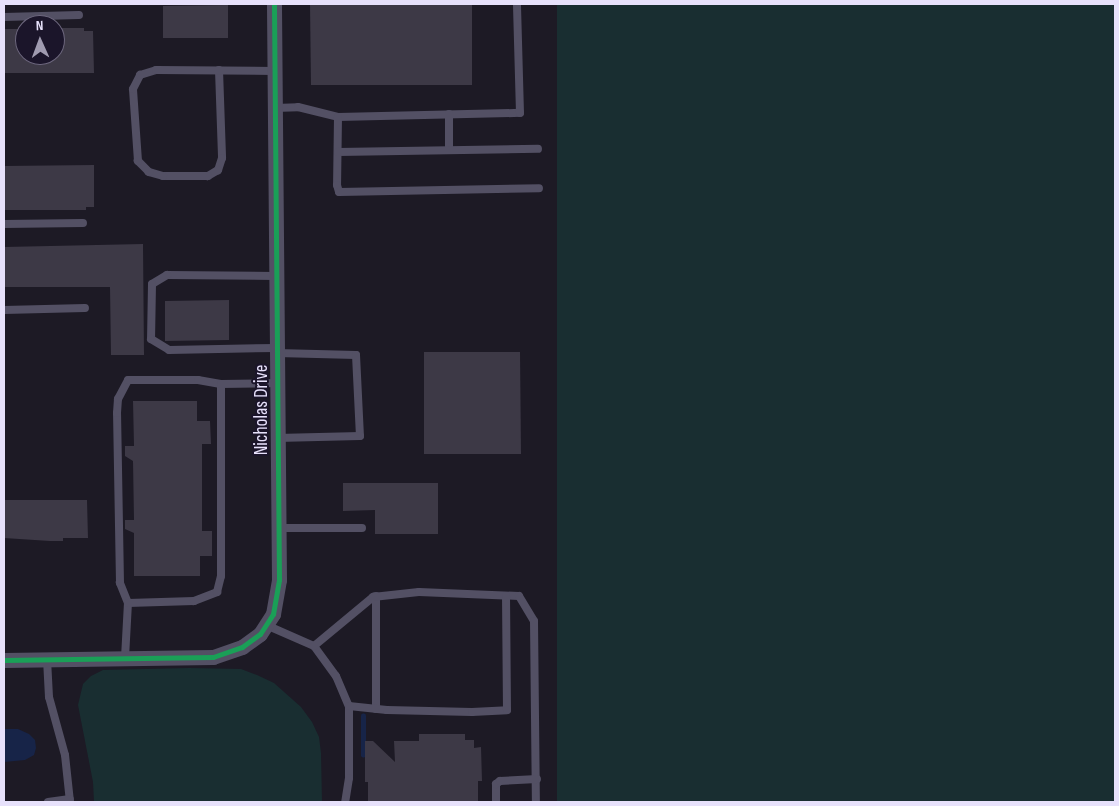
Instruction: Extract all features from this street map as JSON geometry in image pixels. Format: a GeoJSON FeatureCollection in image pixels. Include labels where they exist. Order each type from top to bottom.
{"type":"FeatureCollection","features":[{"type":"Feature","properties":{"kind":"street","name":"Nicholas Drive"},"geometry":{"type":"LineString","coordinates":[[4,660],[198,657],[228,653],[256,638],[273,614],[277,598],[278,528],[274,4]]}},
{"type":"Feature","properties":{"kind":"lane"},"geometry":{"type":"LineString","coordinates":[[275,108],[298,107],[338,117],[520,113],[516,4]]}},
{"type":"Feature","properties":{"kind":"lane"},"geometry":{"type":"LineString","coordinates":[[4,17],[79,15]]}},
{"type":"Feature","properties":{"kind":"lane"},"geometry":{"type":"LineString","coordinates":[[219,70],[222,158],[218,170],[208,176],[163,176],[149,172],[138,161],[133,89],[140,75],[156,70],[219,70],[274,71]]}},
{"type":"Feature","properties":{"kind":"lane"},"geometry":{"type":"LineString","coordinates":[[449,114],[449,150]]}},
{"type":"Feature","properties":{"kind":"lane"},"geometry":{"type":"LineString","coordinates":[[338,117],[337,185],[339,192],[539,188]]}},
{"type":"Feature","properties":{"kind":"lane"},"geometry":{"type":"LineString","coordinates":[[338,152],[538,149]]}},
{"type":"Feature","properties":{"kind":"lane"},"geometry":{"type":"LineString","coordinates":[[4,224],[83,223]]}},
{"type":"Feature","properties":{"kind":"lane"},"geometry":{"type":"LineString","coordinates":[[276,276],[167,275],[152,284],[152,339],[169,350],[277,350],[356,355],[360,436],[277,438]]}},
{"type":"Feature","properties":{"kind":"lane"},"geometry":{"type":"LineString","coordinates":[[4,310],[85,308]]}},
{"type":"Feature","properties":{"kind":"lane"},"geometry":{"type":"LineString","coordinates":[[125,658],[128,603],[120,583],[117,413],[118,399],[128,380],[198,380],[220,384],[277,384]]}},
{"type":"Feature","properties":{"kind":"lane"},"geometry":{"type":"LineString","coordinates":[[128,603],[194,601],[217,592],[221,576],[220,384]]}},
{"type":"Feature","properties":{"kind":"lane"},"geometry":{"type":"LineString","coordinates":[[278,528],[362,528]]}},
{"type":"Feature","properties":{"kind":"lane"},"geometry":{"type":"LineString","coordinates":[[314,646],[354,611],[376,596],[419,592],[519,596],[534,620],[536,802]]}},
{"type":"Feature","properties":{"kind":"lane"},"geometry":{"type":"LineString","coordinates":[[376,596],[376,709]]}},
{"type":"Feature","properties":{"kind":"lane"},"geometry":{"type":"LineString","coordinates":[[349,706],[376,709],[472,712],[507,710],[506,596]]}},
{"type":"Feature","properties":{"kind":"lane"},"geometry":{"type":"LineString","coordinates":[[266,625],[314,646],[336,676],[349,706],[349,778],[345,802]]}},
{"type":"Feature","properties":{"kind":"lane"},"geometry":{"type":"LineString","coordinates":[[47,659],[49,697],[65,755],[70,801],[48,802]]}},
{"type":"Feature","properties":{"kind":"lane"},"geometry":{"type":"LineString","coordinates":[[496,802],[496,784],[500,780],[537,779]]}},
{"type":"Feature","properties":{"kind":"green space"},"geometry":{"type":"Polygon","coordinates":[[[557,4],[1115,4],[1115,802],[557,802],[557,4]]]}},
{"type":"Feature","properties":{"kind":"green space"},"geometry":{"type":"Polygon","coordinates":[[[241,669],[274,683],[301,707],[312,722],[319,737],[322,802],[94,802],[93,782],[78,705],[83,684],[91,676],[103,670],[241,669]]]}},
{"type":"Feature","properties":{"kind":"water"},"geometry":{"type":"Polygon","coordinates":[[[4,729],[18,729],[29,734],[35,740],[36,748],[34,755],[25,760],[4,762],[4,729]]]}},
{"type":"Feature","properties":{"kind":"building"},"geometry":{"type":"Polygon","coordinates":[[[310,4],[472,4],[472,85],[311,85],[310,4]]]}},
{"type":"Feature","properties":{"kind":"building"},"geometry":{"type":"Polygon","coordinates":[[[228,5],[228,38],[163,38],[163,6],[228,5]]]}},
{"type":"Feature","properties":{"kind":"building"},"geometry":{"type":"Polygon","coordinates":[[[65,28],[84,28],[84,31],[93,31],[94,73],[4,73],[4,29],[15,29],[15,65],[65,65],[65,28]]]}},
{"type":"Feature","properties":{"kind":"building"},"geometry":{"type":"Polygon","coordinates":[[[94,165],[94,207],[86,207],[86,210],[4,210],[4,166],[94,165]]]}},
{"type":"Feature","properties":{"kind":"building"},"geometry":{"type":"Polygon","coordinates":[[[143,244],[144,355],[111,355],[110,287],[4,287],[4,247],[143,244]]]}},
{"type":"Feature","properties":{"kind":"building"},"geometry":{"type":"Polygon","coordinates":[[[229,300],[229,340],[165,341],[165,301],[229,300]]]}},
{"type":"Feature","properties":{"kind":"building"},"geometry":{"type":"Polygon","coordinates":[[[424,352],[520,352],[521,454],[424,454],[424,352]]]}},
{"type":"Feature","properties":{"kind":"building"},"geometry":{"type":"Polygon","coordinates":[[[133,401],[197,401],[197,421],[210,421],[211,444],[202,444],[202,531],[212,531],[212,556],[200,556],[200,576],[134,576],[134,533],[125,529],[125,520],[134,520],[133,461],[125,456],[125,446],[134,446],[133,401]]]}},
{"type":"Feature","properties":{"kind":"building"},"geometry":{"type":"Polygon","coordinates":[[[343,483],[438,483],[438,534],[375,534],[375,510],[343,511],[343,483]]]}},
{"type":"Feature","properties":{"kind":"building"},"geometry":{"type":"Polygon","coordinates":[[[4,500],[87,500],[88,538],[63,538],[63,541],[50,541],[4,538],[4,500]]]}},
{"type":"Feature","properties":{"kind":"building"},"geometry":{"type":"Polygon","coordinates":[[[419,734],[465,734],[465,740],[474,740],[474,748],[481,747],[482,781],[478,781],[478,802],[368,802],[368,782],[365,782],[365,741],[373,741],[395,762],[394,741],[419,741],[419,734]]]}},
{"type":"Feature","properties":{"kind":"waterway"},"geometry":{"type":"LineString","coordinates":[[363,716],[363,755]]}},
{"type":"Feature","properties":{"kind":"cycle path"},"geometry":{"type":"LineString","coordinates":[[4,660],[213,657],[242,647],[260,634],[273,614],[279,580],[274,4]]}}]}
